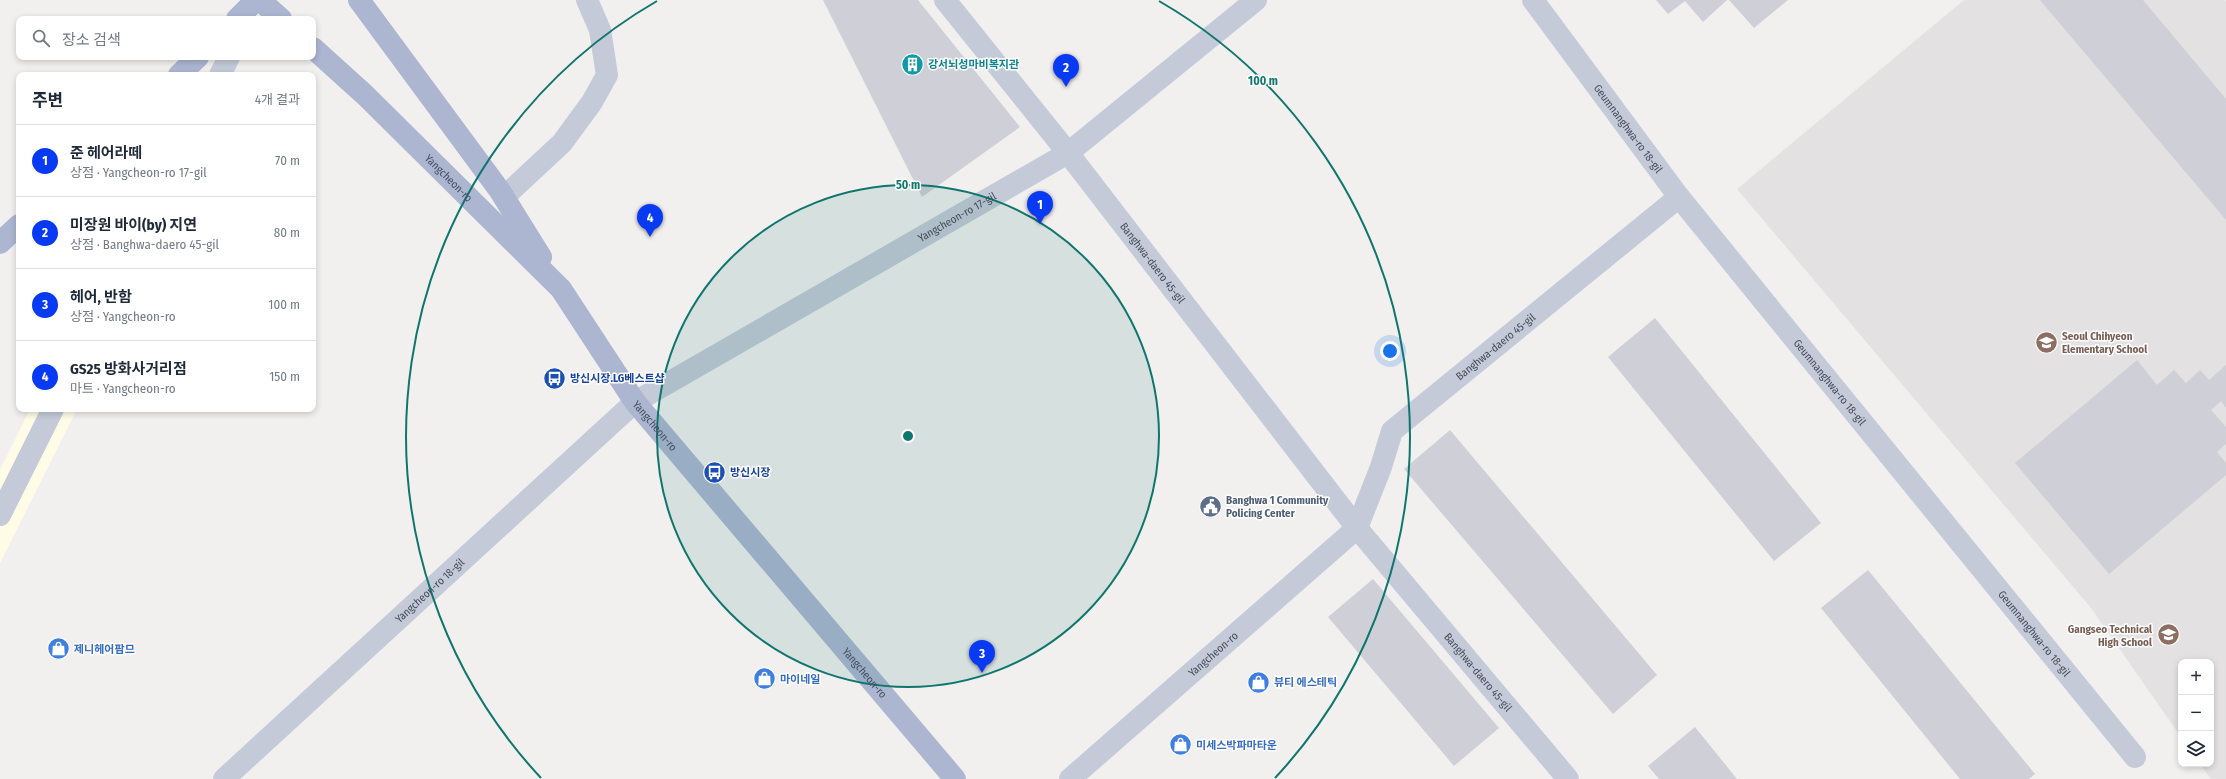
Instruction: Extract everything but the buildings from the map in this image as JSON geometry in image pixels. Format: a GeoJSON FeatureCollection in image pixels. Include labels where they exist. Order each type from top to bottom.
{"type":"FeatureCollection","features":[{"type":"Feature","properties":{"kind":"main road"},"geometry":{"type":"LineString","coordinates":[[240,16],[258,0],[277,16]]}},
{"type":"Feature","properties":{"kind":"main road"},"geometry":{"type":"LineString","coordinates":[[359,0],[504,197],[561,289]]}},
{"type":"Feature","properties":{"kind":"main road","name":"Yangcheon-ro"},"geometry":{"type":"LineString","coordinates":[[316,51],[365,94],[561,289],[635,402],[955,779]]}},
{"type":"Feature","properties":{"kind":"main road"},"geometry":{"type":"LineString","coordinates":[[182,72],[195,60]]}},
{"type":"Feature","properties":{"kind":"main road"},"geometry":{"type":"LineString","coordinates":[[0,243],[16,228]]}},
{"type":"Feature","properties":{"kind":"street"},"geometry":{"type":"LineString","coordinates":[[250,16],[258,0]]}},
{"type":"Feature","properties":{"kind":"street"},"geometry":{"type":"LineString","coordinates":[[504,197],[562,143],[592,102],[607,75],[600,30],[587,0]]}},
{"type":"Feature","properties":{"kind":"street","name":"Banghwa-daero 45-gil"},"geometry":{"type":"LineString","coordinates":[[945,0],[1068,153],[1357,528],[1568,779]]}},
{"type":"Feature","properties":{"kind":"street","name":"Yangcheon-ro 17-gil"},"geometry":{"type":"LineString","coordinates":[[635,402],[1068,153],[1256,0]]}},
{"type":"Feature","properties":{"kind":"street","name":"Geumnanghwa-ro 18-gil"},"geometry":{"type":"LineString","coordinates":[[1533,0],[1679,197],[2135,757]]}},
{"type":"Feature","properties":{"kind":"street"},"geometry":{"type":"LineString","coordinates":[[222,72],[228,60]]}},
{"type":"Feature","properties":{"kind":"street","name":"Banghwa-daero 45-gil"},"geometry":{"type":"LineString","coordinates":[[1357,528],[1381,467],[1392,431],[1679,197]]}},
{"type":"Feature","properties":{"kind":"street","name":"Yangcheon-ro 18-gil"},"geometry":{"type":"LineString","coordinates":[[224,779],[635,402]]}},
{"type":"Feature","properties":{"kind":"street"},"geometry":{"type":"LineString","coordinates":[[0,515],[52,412]]}},
{"type":"Feature","properties":{"kind":"street","name":"Yangcheon-ro"},"geometry":{"type":"LineString","coordinates":[[1070,779],[1357,528]]}},
{"type":"Feature","properties":{"kind":"shaded area","name":"Seoul Chihyeon Elementary School"},"geometry":{"type":"Polygon","coordinates":[[[1964,0],[2225,0],[2226,779],[2211,779],[2202,767],[2214,767],[2214,659],[2178,659],[2178,733],[2091,608],[1737,189],[1964,0]]]}},
{"type":"Feature","properties":{"kind":"shaded area"},"geometry":{"type":"Polygon","coordinates":[[[29,412],[76,412],[0,563],[0,470],[29,412]]]}},
{"type":"Feature","properties":{"kind":"place","name":"강서뇌성마비복지관"},"geometry":{"type":"Point","coordinates":[912,64]}},
{"type":"Feature","properties":{"kind":"place","name":"미장원 바이(by) 지연"},"geometry":{"type":"Point","coordinates":[1066,87]}},
{"type":"Feature","properties":{"kind":"place","name":"준 헤어라떼"},"geometry":{"type":"Point","coordinates":[1040,224]}},
{"type":"Feature","properties":{"kind":"place","name":"GS25 방화사거리점"},"geometry":{"type":"Point","coordinates":[650,237]}},
{"type":"Feature","properties":{"kind":"place","name":"Seoul Chihyeon Elementary School"},"geometry":{"type":"Point","coordinates":[2046,342]}},
{"type":"Feature","properties":{"kind":"place","name":"방신시장.LG베스트샵"},"geometry":{"type":"Point","coordinates":[555,378]}},
{"type":"Feature","properties":{"kind":"place","name":"방신시장"},"geometry":{"type":"Point","coordinates":[714,472]}},
{"type":"Feature","properties":{"kind":"place","name":"Banghwa 1 Community Policing Center"},"geometry":{"type":"Point","coordinates":[1210,506]}},
{"type":"Feature","properties":{"kind":"place","name":"Gangseo Technical High School"},"geometry":{"type":"Point","coordinates":[2168,635]}},
{"type":"Feature","properties":{"kind":"place","name":"제니헤어팜므"},"geometry":{"type":"Point","coordinates":[59,649]}},
{"type":"Feature","properties":{"kind":"place","name":"헤어, 반함"},"geometry":{"type":"Point","coordinates":[982,673]}},
{"type":"Feature","properties":{"kind":"place","name":"마이네일"},"geometry":{"type":"Point","coordinates":[765,679]}},
{"type":"Feature","properties":{"kind":"place","name":"뷰티 에스테틱"},"geometry":{"type":"Point","coordinates":[1259,682]}},
{"type":"Feature","properties":{"kind":"place","name":"미세스박파마타운"},"geometry":{"type":"Point","coordinates":[1181,745]}}]}
